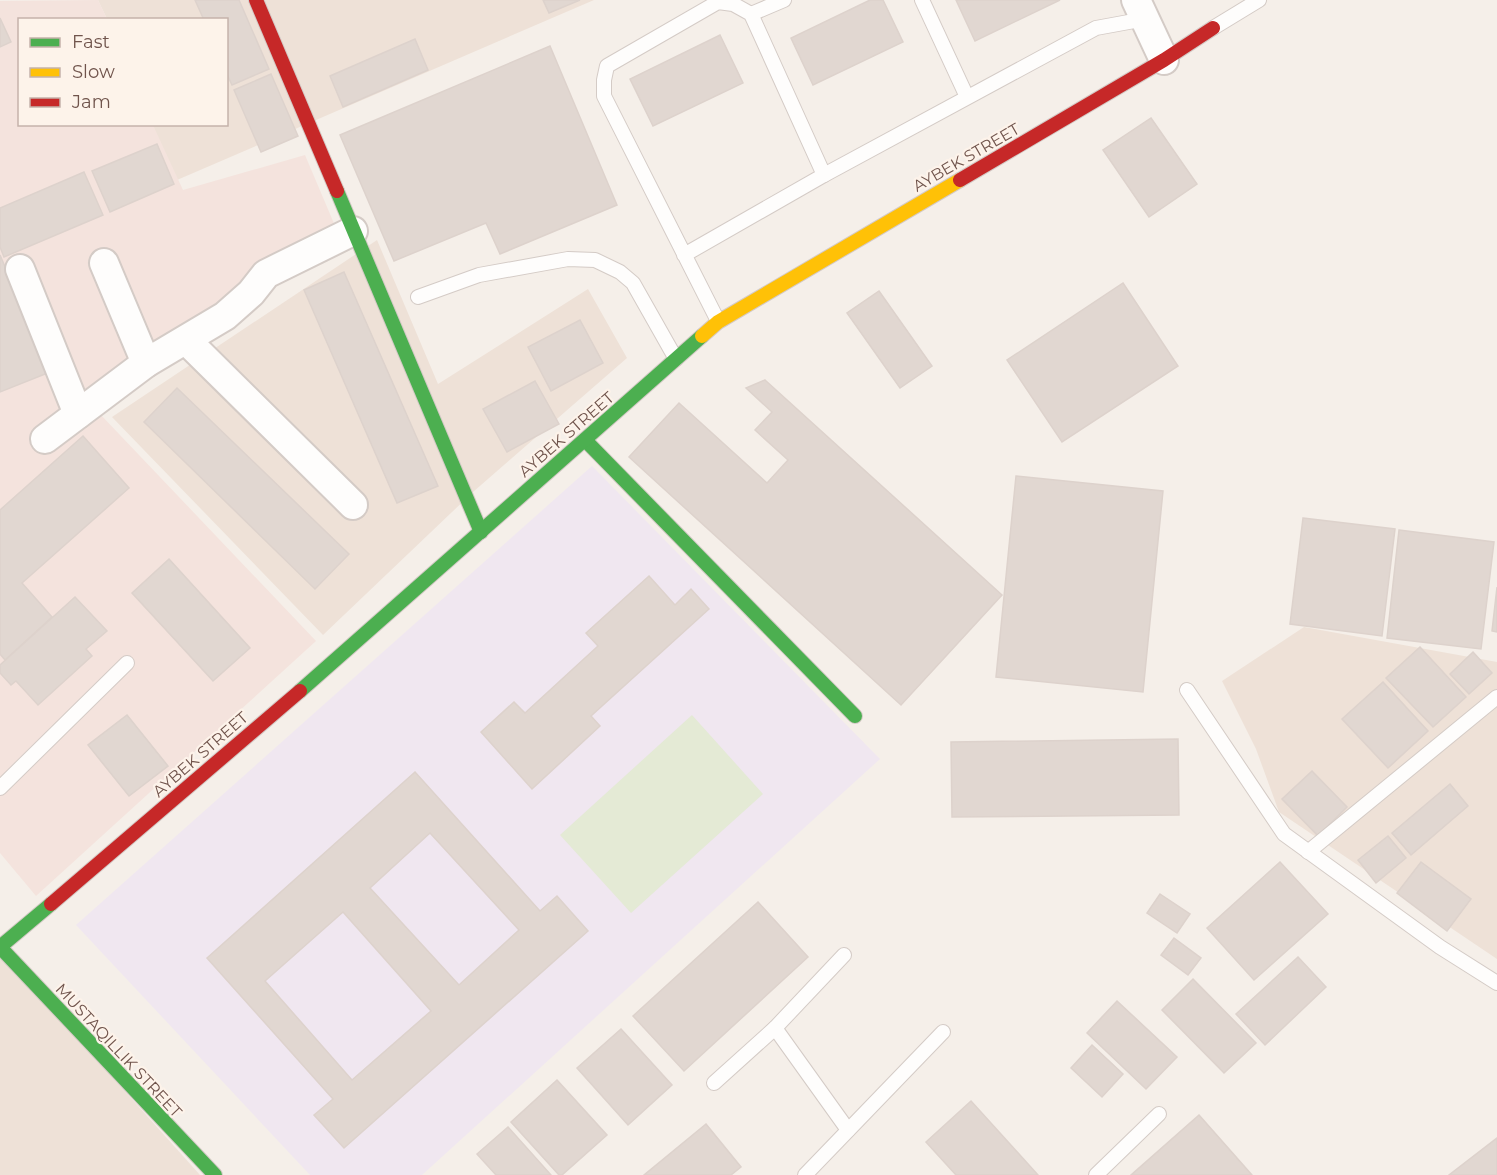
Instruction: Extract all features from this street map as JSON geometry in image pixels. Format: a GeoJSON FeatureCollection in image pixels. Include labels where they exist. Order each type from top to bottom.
{"type":"FeatureCollection","features":[{"type":"Feature","properties":{"kind":"street"},"geometry":{"type":"LineString","coordinates":[[256,0],[481,532]]}},
{"type":"Feature","properties":{"kind":"street"},"geometry":{"type":"LineString","coordinates":[[1141,9],[1164,60]]}},
{"type":"Feature","properties":{"kind":"street","name":"AYBEK STREET"},"geometry":{"type":"LineString","coordinates":[[0,947],[371,630],[718,322],[1164,60],[1213,28]]}},
{"type":"Feature","properties":{"kind":"street"},"geometry":{"type":"LineString","coordinates":[[45,439],[146,363],[225,316],[251,293],[267,274],[353,231]]}},
{"type":"Feature","properties":{"kind":"street"},"geometry":{"type":"LineString","coordinates":[[104,263],[146,363]]}},
{"type":"Feature","properties":{"kind":"street"},"geometry":{"type":"LineString","coordinates":[[20,269],[78,414]]}},
{"type":"Feature","properties":{"kind":"street"},"geometry":{"type":"LineString","coordinates":[[186,340],[353,504]]}},
{"type":"Feature","properties":{"kind":"street"},"geometry":{"type":"LineString","coordinates":[[585,440],[855,716]]}},
{"type":"Feature","properties":{"kind":"street","name":"MUSTAQILLIK STREET"},"geometry":{"type":"LineString","coordinates":[[0,947],[215,1175]]}},
{"type":"Feature","properties":{"kind":"lane"},"geometry":{"type":"LineString","coordinates":[[751,14],[784,0]]}},
{"type":"Feature","properties":{"kind":"lane"},"geometry":{"type":"LineString","coordinates":[[922,0],[967,97]]}},
{"type":"Feature","properties":{"kind":"lane"},"geometry":{"type":"LineString","coordinates":[[1213,28],[1259,0]]}},
{"type":"Feature","properties":{"kind":"lane"},"geometry":{"type":"LineString","coordinates":[[718,322],[604,96],[607,66],[718,2],[732,4],[751,14],[824,175]]}},
{"type":"Feature","properties":{"kind":"lane"},"geometry":{"type":"LineString","coordinates":[[684,255],[967,97],[1096,28],[1141,9]]}},
{"type":"Feature","properties":{"kind":"lane"},"geometry":{"type":"LineString","coordinates":[[418,297],[479,275],[568,259],[595,260],[620,272],[633,284],[676,359]]}},
{"type":"Feature","properties":{"kind":"lane"},"geometry":{"type":"LineString","coordinates":[[0,788],[127,663]]}},
{"type":"Feature","properties":{"kind":"lane"},"geometry":{"type":"LineString","coordinates":[[1187,690],[1284,834],[1440,947],[1497,983]]}},
{"type":"Feature","properties":{"kind":"lane"},"geometry":{"type":"LineString","coordinates":[[1308,852],[1497,697]]}},
{"type":"Feature","properties":{"kind":"lane"},"geometry":{"type":"LineString","coordinates":[[714,1083],[775,1028],[844,955]]}},
{"type":"Feature","properties":{"kind":"lane"},"geometry":{"type":"LineString","coordinates":[[775,1028],[848,1130]]}},
{"type":"Feature","properties":{"kind":"lane"},"geometry":{"type":"LineString","coordinates":[[806,1175],[943,1032]]}},
{"type":"Feature","properties":{"kind":"lane"},"geometry":{"type":"LineString","coordinates":[[1096,1175],[1159,1114]]}},
{"type":"Feature","properties":{"kind":"shaded area"},"geometry":{"type":"Polygon","coordinates":[[[98,0],[594,0],[177,180],[152,126],[228,126],[228,18],[107,18],[98,0]]]}},
{"type":"Feature","properties":{"kind":"shaded area"},"geometry":{"type":"Polygon","coordinates":[[[98,0],[107,18],[18,18],[18,126],[153,126],[183,190],[305,155],[341,240],[100,414],[316,641],[36,896],[0,853],[0,1],[98,0]]]}},
{"type":"Feature","properties":{"kind":"shaded area"},"geometry":{"type":"Polygon","coordinates":[[[377,240],[438,384],[588,289],[627,358],[473,492],[323,635],[112,417],[377,240]]]}},
{"type":"Feature","properties":{"kind":"shaded area"},"geometry":{"type":"Polygon","coordinates":[[[592,466],[880,759],[422,1175],[310,1175],[76,925],[592,466]]]}},
{"type":"Feature","properties":{"kind":"shaded area"},"geometry":{"type":"Polygon","coordinates":[[[1304,627],[1497,662],[1497,959],[1279,812],[1256,749],[1222,681],[1304,627]]]}},
{"type":"Feature","properties":{"kind":"shaded area"},"geometry":{"type":"Polygon","coordinates":[[[0,952],[200,1175],[0,1175],[0,952]]]}},
{"type":"Feature","properties":{"kind":"green space"},"geometry":{"type":"Polygon","coordinates":[[[692,715],[763,794],[631,913],[560,835],[692,715]]]}},
{"type":"Feature","properties":{"kind":"building"},"geometry":{"type":"Polygon","coordinates":[[[195,0],[239,0],[269,69],[232,85],[228,76],[228,18],[203,18],[195,0]]]}},
{"type":"Feature","properties":{"kind":"building"},"geometry":{"type":"Polygon","coordinates":[[[543,0],[580,0],[549,13],[543,0]]]}},
{"type":"Feature","properties":{"kind":"building"},"geometry":{"type":"Polygon","coordinates":[[[870,0],[883,0],[903,42],[813,85],[791,38],[870,0]]]}},
{"type":"Feature","properties":{"kind":"building"},"geometry":{"type":"Polygon","coordinates":[[[956,0],[1060,0],[975,41],[956,0]]]}},
{"type":"Feature","properties":{"kind":"building"},"geometry":{"type":"Polygon","coordinates":[[[0,18],[11,42],[0,47],[0,18]]]}},
{"type":"Feature","properties":{"kind":"building"},"geometry":{"type":"Polygon","coordinates":[[[720,35],[743,83],[653,126],[630,79],[720,35]]]}},
{"type":"Feature","properties":{"kind":"building"},"geometry":{"type":"Polygon","coordinates":[[[415,39],[428,70],[343,107],[330,76],[415,39]]]}},
{"type":"Feature","properties":{"kind":"building"},"geometry":{"type":"Polygon","coordinates":[[[550,46],[617,205],[500,254],[486,223],[394,261],[340,135],[550,46]]]}},
{"type":"Feature","properties":{"kind":"building"},"geometry":{"type":"Polygon","coordinates":[[[271,74],[298,136],[261,152],[234,90],[271,74]]]}},
{"type":"Feature","properties":{"kind":"building"},"geometry":{"type":"Polygon","coordinates":[[[1151,118],[1197,184],[1149,217],[1103,150],[1151,118]]]}},
{"type":"Feature","properties":{"kind":"building"},"geometry":{"type":"Polygon","coordinates":[[[157,144],[174,184],[110,212],[92,171],[157,144]]]}},
{"type":"Feature","properties":{"kind":"building"},"geometry":{"type":"Polygon","coordinates":[[[84,172],[103,215],[4,257],[0,247],[0,208],[84,172]]]}},
{"type":"Feature","properties":{"kind":"building"},"geometry":{"type":"Polygon","coordinates":[[[0,255],[50,372],[0,392],[0,255]]]}},
{"type":"Feature","properties":{"kind":"building"},"geometry":{"type":"Polygon","coordinates":[[[344,272],[438,486],[397,503],[304,290],[344,272]]]}},
{"type":"Feature","properties":{"kind":"building"},"geometry":{"type":"Polygon","coordinates":[[[1123,283],[1178,366],[1062,442],[1007,360],[1123,283]]]}},
{"type":"Feature","properties":{"kind":"building"},"geometry":{"type":"Polygon","coordinates":[[[879,291],[932,366],[900,388],[847,313],[879,291]]]}},
{"type":"Feature","properties":{"kind":"building"},"geometry":{"type":"Polygon","coordinates":[[[580,320],[603,363],[551,391],[528,347],[580,320]]]}},
{"type":"Feature","properties":{"kind":"building"},"geometry":{"type":"Polygon","coordinates":[[[765,380],[1002,595],[901,705],[629,457],[679,403],[767,483],[788,460],[755,430],[772,412],[746,388],[765,380]]]}},
{"type":"Feature","properties":{"kind":"building"},"geometry":{"type":"Polygon","coordinates":[[[535,381],[559,424],[507,452],[483,409],[535,381]]]}},
{"type":"Feature","properties":{"kind":"building"},"geometry":{"type":"Polygon","coordinates":[[[177,388],[349,554],[315,589],[144,422],[177,388]]]}},
{"type":"Feature","properties":{"kind":"building"},"geometry":{"type":"Polygon","coordinates":[[[83,436],[129,488],[22,583],[52,617],[5,660],[0,654],[0,510],[83,436]]]}},
{"type":"Feature","properties":{"kind":"building"},"geometry":{"type":"Polygon","coordinates":[[[1016,476],[1163,491],[1143,692],[996,677],[1016,476]]]}},
{"type":"Feature","properties":{"kind":"building"},"geometry":{"type":"Polygon","coordinates":[[[1303,518],[1395,529],[1382,636],[1290,624],[1303,518]]]}},
{"type":"Feature","properties":{"kind":"building"},"geometry":{"type":"Polygon","coordinates":[[[1399,530],[1494,542],[1481,649],[1387,638],[1399,530]]]}},
{"type":"Feature","properties":{"kind":"building"},"geometry":{"type":"Polygon","coordinates":[[[169,559],[250,648],[213,681],[132,593],[169,559]]]}},
{"type":"Feature","properties":{"kind":"building"},"geometry":{"type":"Polygon","coordinates":[[[649,576],[675,605],[691,589],[709,609],[591,716],[600,726],[532,789],[481,732],[514,702],[525,713],[598,646],[586,633],[649,576]]]}},
{"type":"Feature","properties":{"kind":"building"},"geometry":{"type":"Polygon","coordinates":[[[1497,587],[1497,632],[1492,631],[1497,587]]]}},
{"type":"Feature","properties":{"kind":"building"},"geometry":{"type":"Polygon","coordinates":[[[75,597],[107,631],[86,649],[92,656],[38,705],[16,681],[11,685],[0,673],[0,665],[75,597]]]}},
{"type":"Feature","properties":{"kind":"building"},"geometry":{"type":"Polygon","coordinates":[[[1420,647],[1466,697],[1433,727],[1386,678],[1420,647]]]}},
{"type":"Feature","properties":{"kind":"building"},"geometry":{"type":"Polygon","coordinates":[[[1473,652],[1492,673],[1469,694],[1450,674],[1473,652]]]}},
{"type":"Feature","properties":{"kind":"building"},"geometry":{"type":"Polygon","coordinates":[[[1383,682],[1428,731],[1388,768],[1342,719],[1383,682]]]}},
{"type":"Feature","properties":{"kind":"building"},"geometry":{"type":"Polygon","coordinates":[[[127,715],[168,766],[129,796],[88,745],[127,715]]]}},
{"type":"Feature","properties":{"kind":"building"},"geometry":{"type":"Polygon","coordinates":[[[1178,739],[1179,815],[952,817],[951,742],[1178,739]]]}},
{"type":"Feature","properties":{"kind":"building"},"geometry":{"type":"Polygon","coordinates":[[[1312,771],[1347,807],[1318,836],[1282,799],[1312,771]]]}},
{"type":"Feature","properties":{"kind":"building"},"geometry":{"type":"Polygon","coordinates":[[[415,772],[540,911],[557,896],[588,931],[344,1148],[314,1115],[333,1099],[207,958],[415,772]],[[430,833],[370,888],[459,985],[519,930],[430,833]],[[343,912],[265,981],[352,1080],[431,1011],[343,912]]]}},
{"type":"Feature","properties":{"kind":"building"},"geometry":{"type":"Polygon","coordinates":[[[1450,784],[1468,806],[1411,855],[1392,833],[1450,784]]]}},
{"type":"Feature","properties":{"kind":"building"},"geometry":{"type":"Polygon","coordinates":[[[1388,836],[1406,858],[1376,883],[1358,860],[1388,836]]]}},
{"type":"Feature","properties":{"kind":"building"},"geometry":{"type":"Polygon","coordinates":[[[1280,862],[1328,914],[1254,980],[1207,928],[1280,862]]]}},
{"type":"Feature","properties":{"kind":"building"},"geometry":{"type":"Polygon","coordinates":[[[1421,862],[1471,899],[1447,931],[1397,893],[1421,862]]]}},
{"type":"Feature","properties":{"kind":"building"},"geometry":{"type":"Polygon","coordinates":[[[1160,894],[1190,914],[1177,933],[1147,913],[1160,894]]]}},
{"type":"Feature","properties":{"kind":"building"},"geometry":{"type":"Polygon","coordinates":[[[758,902],[808,957],[684,1071],[633,1016],[758,902]]]}},
{"type":"Feature","properties":{"kind":"building"},"geometry":{"type":"Polygon","coordinates":[[[1174,938],[1201,958],[1188,975],[1161,955],[1174,938]]]}},
{"type":"Feature","properties":{"kind":"building"},"geometry":{"type":"Polygon","coordinates":[[[1298,957],[1326,987],[1265,1045],[1236,1014],[1298,957]]]}},
{"type":"Feature","properties":{"kind":"building"},"geometry":{"type":"Polygon","coordinates":[[[1193,979],[1256,1043],[1224,1073],[1162,1010],[1193,979]]]}},
{"type":"Feature","properties":{"kind":"building"},"geometry":{"type":"Polygon","coordinates":[[[1117,1001],[1177,1057],[1146,1089],[1087,1033],[1117,1001]]]}},
{"type":"Feature","properties":{"kind":"building"},"geometry":{"type":"Polygon","coordinates":[[[621,1029],[672,1085],[628,1125],[577,1068],[621,1029]]]}},
{"type":"Feature","properties":{"kind":"building"},"geometry":{"type":"Polygon","coordinates":[[[1092,1045],[1123,1074],[1102,1097],[1071,1068],[1092,1045]]]}},
{"type":"Feature","properties":{"kind":"building"},"geometry":{"type":"Polygon","coordinates":[[[557,1080],[607,1135],[562,1175],[559,1175],[511,1122],[557,1080]]]}},
{"type":"Feature","properties":{"kind":"building"},"geometry":{"type":"Polygon","coordinates":[[[971,1101],[1038,1175],[956,1175],[926,1142],[971,1101]]]}},
{"type":"Feature","properties":{"kind":"building"},"geometry":{"type":"Polygon","coordinates":[[[1199,1115],[1252,1175],[1131,1175],[1199,1115]]]}},
{"type":"Feature","properties":{"kind":"building"},"geometry":{"type":"Polygon","coordinates":[[[706,1124],[741,1167],[731,1175],[644,1175],[706,1124]]]}},
{"type":"Feature","properties":{"kind":"building"},"geometry":{"type":"Polygon","coordinates":[[[508,1127],[551,1175],[496,1175],[477,1154],[508,1127]]]}},
{"type":"Feature","properties":{"kind":"building"},"geometry":{"type":"Polygon","coordinates":[[[1497,1138],[1497,1175],[1449,1175],[1497,1138]]]}},
{"type":"Feature","properties":{"kind":"traffic: fast"},"geometry":{"type":"LineString","coordinates":[[337,191],[481,532]]}},
{"type":"Feature","properties":{"kind":"traffic: fast"},"geometry":{"type":"LineString","coordinates":[[300,691],[702,336]]}},
{"type":"Feature","properties":{"kind":"traffic: fast"},"geometry":{"type":"LineString","coordinates":[[585,440],[855,716]]}},
{"type":"Feature","properties":{"kind":"traffic: fast"},"geometry":{"type":"LineString","coordinates":[[51,904],[0,947],[215,1175]]}},
{"type":"Feature","properties":{"kind":"traffic: slow"},"geometry":{"type":"LineString","coordinates":[[702,336],[718,322],[960,180]]}},
{"type":"Feature","properties":{"kind":"traffic: jam"},"geometry":{"type":"LineString","coordinates":[[256,0],[337,191]]}},
{"type":"Feature","properties":{"kind":"traffic: jam"},"geometry":{"type":"LineString","coordinates":[[960,180],[1164,60],[1213,28]]}},
{"type":"Feature","properties":{"kind":"traffic: jam"},"geometry":{"type":"LineString","coordinates":[[51,904],[300,691]]}}]}
